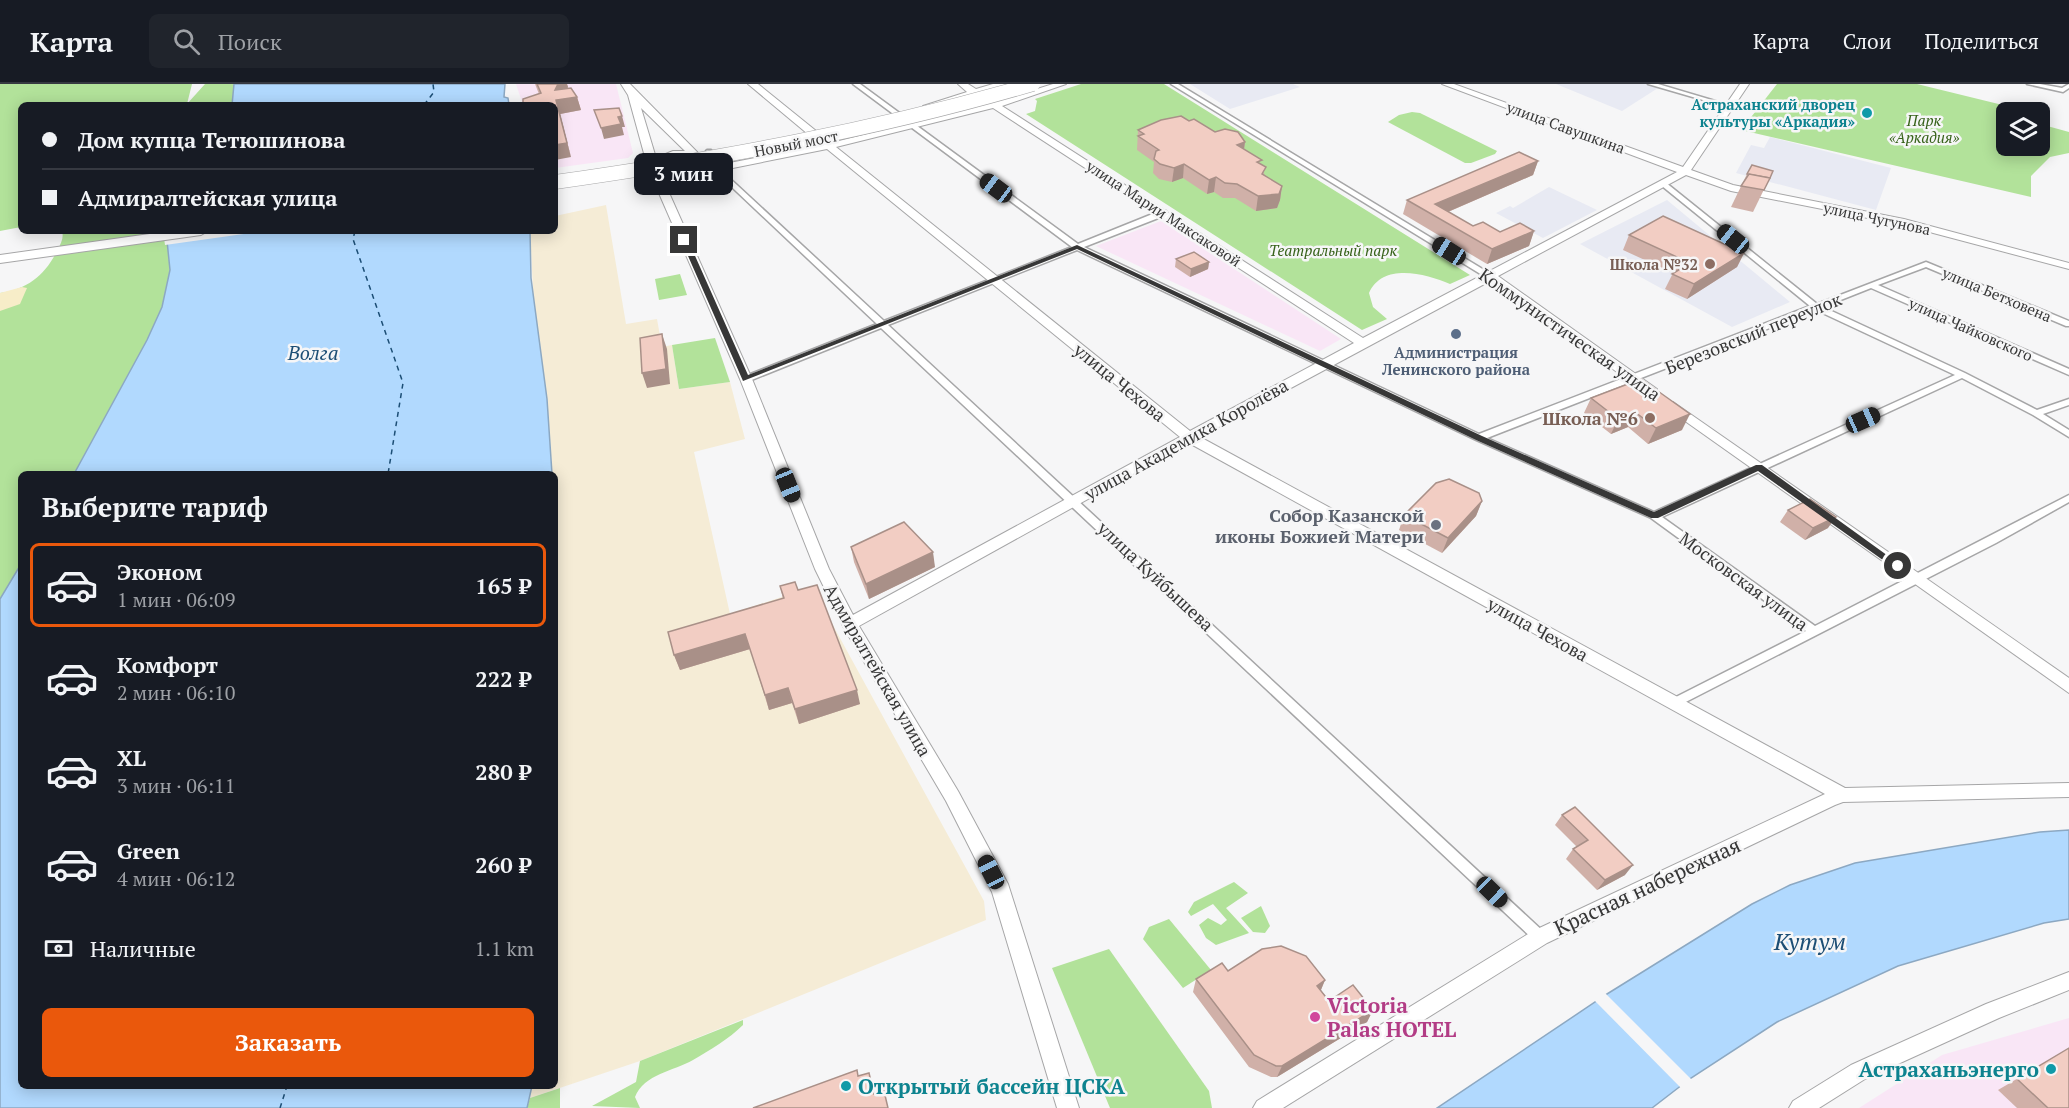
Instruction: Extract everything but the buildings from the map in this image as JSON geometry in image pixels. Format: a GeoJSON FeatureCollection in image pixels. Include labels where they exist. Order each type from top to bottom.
{"type":"FeatureCollection","features":[{"type":"Feature","properties":{"kind":"highway","name":"Новый мост"},"geometry":{"type":"LineString","coordinates":[[558,182],[677,165],[835,136],[954,107],[1033,84]]}},
{"type":"Feature","properties":{"kind":"highway"},"geometry":{"type":"LineString","coordinates":[[0,259],[180,234]]}},
{"type":"Feature","properties":{"kind":"main road"},"geometry":{"type":"LineString","coordinates":[[625,84],[694,156],[699,166],[670,183],[667,200]]}},
{"type":"Feature","properties":{"kind":"main road","name":"улица Чехова"},"geometry":{"type":"LineString","coordinates":[[752,84],[1189,437],[1843,795]]}},
{"type":"Feature","properties":{"kind":"main road","name":"улица Марии Максаковой"},"geometry":{"type":"LineString","coordinates":[[962,84],[1364,344]]}},
{"type":"Feature","properties":{"kind":"main road"},"geometry":{"type":"LineString","coordinates":[[1003,84],[896,114],[709,151],[694,156],[668,156],[657,161],[654,170],[665,176],[684,175],[829,147],[914,127],[1062,84]]}},
{"type":"Feature","properties":{"kind":"main road","name":"улица Савушкина"},"geometry":{"type":"LineString","coordinates":[[1446,84],[1685,171]]}},
{"type":"Feature","properties":{"kind":"main road","name":"улица Академика Королёва"},"geometry":{"type":"LineString","coordinates":[[849,624],[1323,364],[1665,184],[1685,171],[1745,84]]}},
{"type":"Feature","properties":{"kind":"main road","name":"Адмиралтейская улица"},"geometry":{"type":"LineString","coordinates":[[633,94],[654,170],[746,379],[822,569],[849,624],[952,796],[1001,890],[1068,1108]]}},
{"type":"Feature","properties":{"kind":"main road","name":"улица Чугунова"},"geometry":{"type":"LineString","coordinates":[[1685,171],[1751,193],[1904,222],[2069,266]]}},
{"type":"Feature","properties":{"kind":"main road","name":"Коммунистическая улица"},"geometry":{"type":"LineString","coordinates":[[1490,276],[2069,687]]}},
{"type":"Feature","properties":{"kind":"main road","name":"Красная набережная"},"geometry":{"type":"LineString","coordinates":[[1264,1108],[1540,937],[1843,795],[2069,790]]}},
{"type":"Feature","properties":{"kind":"main road"},"geometry":{"type":"LineString","coordinates":[[1800,1108],[1858,1072],[1994,1011],[2069,981]]}},
{"type":"Feature","properties":{"kind":"street","name":"Московская улица"},"geometry":{"type":"LineString","coordinates":[[856,84],[1077,247],[1479,438],[1654,516],[1814,632]]}},
{"type":"Feature","properties":{"kind":"street","name":"Коммунистическая улица"},"geometry":{"type":"LineString","coordinates":[[1174,84],[1490,276]]}},
{"type":"Feature","properties":{"kind":"street"},"geometry":{"type":"LineString","coordinates":[[1651,84],[1729,106]]}},
{"type":"Feature","properties":{"kind":"street"},"geometry":{"type":"LineString","coordinates":[[2030,84],[2047,89],[2063,90],[2069,86]]}},
{"type":"Feature","properties":{"kind":"street"},"geometry":{"type":"LineString","coordinates":[[709,151],[717,169]]}},
{"type":"Feature","properties":{"kind":"street","name":"улица Куйбышева"},"geometry":{"type":"LineString","coordinates":[[717,169],[1540,937]]}},
{"type":"Feature","properties":{"kind":"street"},"geometry":{"type":"LineString","coordinates":[[1665,184],[1816,307],[1962,375],[2036,413],[2069,434]]}},
{"type":"Feature","properties":{"kind":"street"},"geometry":{"type":"LineString","coordinates":[[746,379],[1162,213]]}},
{"type":"Feature","properties":{"kind":"street","name":"Березовский переулок"},"geometry":{"type":"LineString","coordinates":[[1479,438],[1926,264]]}},
{"type":"Feature","properties":{"kind":"street","name":"улица Бетховена"},"geometry":{"type":"LineString","coordinates":[[1926,264],[2069,324]]}},
{"type":"Feature","properties":{"kind":"street","name":"улица Чайковского"},"geometry":{"type":"LineString","coordinates":[[1873,286],[2069,372]]}},
{"type":"Feature","properties":{"kind":"street"},"geometry":{"type":"LineString","coordinates":[[1654,516],[1962,375]]}},
{"type":"Feature","properties":{"kind":"street"},"geometry":{"type":"LineString","coordinates":[[2036,413],[2069,402]]}},
{"type":"Feature","properties":{"kind":"street"},"geometry":{"type":"LineString","coordinates":[[1674,703],[2069,498]]}},
{"type":"Feature","properties":{"kind":"shaded area"},"geometry":{"type":"Polygon","coordinates":[[[516,84],[616,84],[633,153],[628,158],[558,168],[558,102],[522,102],[516,84]]]}},
{"type":"Feature","properties":{"kind":"shaded area"},"geometry":{"type":"Polygon","coordinates":[[[1190,84],[1293,84],[1300,87],[1230,109],[1190,84]]]}},
{"type":"Feature","properties":{"kind":"shaded area"},"geometry":{"type":"Polygon","coordinates":[[[1556,84],[1646,84],[1658,88],[1622,111],[1556,84]]]}},
{"type":"Feature","properties":{"kind":"shaded area"},"geometry":{"type":"Polygon","coordinates":[[[1770,137],[1891,168],[1876,210],[1736,173],[1751,145],[1764,148],[1770,137]]]}},
{"type":"Feature","properties":{"kind":"shaded area"},"geometry":{"type":"Polygon","coordinates":[[[1549,187],[1597,210],[1543,238],[1496,213],[1510,206],[1513,208],[1549,187]]]}},
{"type":"Feature","properties":{"kind":"shaded area"},"geometry":{"type":"Polygon","coordinates":[[[1667,200],[1790,302],[1732,327],[1580,244],[1667,200]]]}},
{"type":"Feature","properties":{"kind":"shaded area"},"geometry":{"type":"Polygon","coordinates":[[[606,205],[626,324],[657,319],[662,347],[672,345],[679,389],[730,382],[745,439],[694,452],[730,614],[812,587],[984,901],[986,920],[640,1061],[558,1089],[558,471],[552,471],[547,399],[534,308],[530,234],[558,234],[558,215],[606,205]]]}},
{"type":"Feature","properties":{"kind":"shaded area"},"geometry":{"type":"Polygon","coordinates":[[[1161,221],[1341,339],[1320,351],[1096,246],[1161,221]]]}},
{"type":"Feature","properties":{"kind":"shaded area"},"geometry":{"type":"Polygon","coordinates":[[[2069,1018],[2069,1108],[1859,1108],[1942,1055],[2069,1018]]]}},
{"type":"Feature","properties":{"kind":"shaded area"},"geometry":{"type":"Polygon","coordinates":[[[532,1089],[557,1089],[530,1098],[532,1089]]]}},
{"type":"Feature","properties":{"kind":"green space"},"geometry":{"type":"Polygon","coordinates":[[[0,84],[192,84],[188,102],[18,102],[18,228],[0,231],[0,84]]]}},
{"type":"Feature","properties":{"kind":"green space"},"geometry":{"type":"Polygon","coordinates":[[[205,84],[234,84],[232,102],[189,102],[205,84]]]}},
{"type":"Feature","properties":{"kind":"green space","name":"Театральный парк"},"geometry":{"type":"Polygon","coordinates":[[[1081,84],[1164,84],[1470,275],[1450,284],[1418,274],[1394,274],[1384,277],[1369,293],[1373,307],[1387,319],[1362,330],[1026,114],[1035,111],[1037,101],[1035,99],[1081,84]]]}},
{"type":"Feature","properties":{"kind":"green space","name":"Парк «Аркадия»"},"geometry":{"type":"Polygon","coordinates":[[[1777,84],[1917,84],[1996,103],[1996,156],[2050,156],[2050,127],[2069,132],[2069,153],[2050,157],[2031,176],[2031,197],[1741,130],[1777,84]]]}},
{"type":"Feature","properties":{"kind":"green space"},"geometry":{"type":"Polygon","coordinates":[[[1420,113],[1497,151],[1495,154],[1471,163],[1465,163],[1388,122],[1399,115],[1420,113]]]}},
{"type":"Feature","properties":{"kind":"green space"},"geometry":{"type":"Polygon","coordinates":[[[62,234],[166,234],[170,270],[162,307],[147,340],[76,471],[18,471],[18,569],[12,580],[0,627],[0,293],[20,288],[42,273],[53,258],[62,234]]]}},
{"type":"Feature","properties":{"kind":"green space"},"geometry":{"type":"Polygon","coordinates":[[[680,274],[687,295],[659,300],[655,279],[680,274]]]}},
{"type":"Feature","properties":{"kind":"green space"},"geometry":{"type":"Polygon","coordinates":[[[715,338],[730,382],[679,389],[672,345],[715,338]]]}},
{"type":"Feature","properties":{"kind":"green space"},"geometry":{"type":"Polygon","coordinates":[[[1234,882],[1248,893],[1226,908],[1249,933],[1216,945],[1206,938],[1199,925],[1208,918],[1221,925],[1227,920],[1213,904],[1191,916],[1188,912],[1194,902],[1234,882]]]}},
{"type":"Feature","properties":{"kind":"green space"},"geometry":{"type":"Polygon","coordinates":[[[1261,906],[1270,926],[1265,933],[1253,932],[1241,918],[1261,906]]]}},
{"type":"Feature","properties":{"kind":"green space"},"geometry":{"type":"Polygon","coordinates":[[[1169,919],[1211,970],[1183,988],[1143,939],[1149,927],[1169,919]]]}},
{"type":"Feature","properties":{"kind":"green space"},"geometry":{"type":"Polygon","coordinates":[[[1109,949],[1209,1091],[1212,1108],[1110,1108],[1052,968],[1109,949]]]}},
{"type":"Feature","properties":{"kind":"green space"},"geometry":{"type":"Polygon","coordinates":[[[743,1020],[743,1025],[726,1040],[693,1060],[645,1083],[635,1097],[640,1108],[592,1106],[636,1082],[640,1061],[743,1020]]]}},
{"type":"Feature","properties":{"kind":"green space"},"geometry":{"type":"Polygon","coordinates":[[[560,1088],[560,1108],[527,1108],[530,1098],[560,1088]]]}},
{"type":"Feature","properties":{"kind":"sand"},"geometry":{"type":"Polygon","coordinates":[[[22,287],[27,288],[20,304],[0,311],[0,293],[22,287]]]}},
{"type":"Feature","properties":{"kind":"water"},"geometry":{"type":"Polygon","coordinates":[[[234,84],[505,84],[504,97],[508,98],[509,102],[232,102],[234,84]]]}},
{"type":"Feature","properties":{"kind":"water","name":"Волга"},"geometry":{"type":"Polygon","coordinates":[[[166,234],[530,234],[531,278],[547,399],[552,471],[76,471],[147,340],[162,307],[170,270],[166,234]]]}},
{"type":"Feature","properties":{"kind":"water"},"geometry":{"type":"Polygon","coordinates":[[[18,569],[18,1089],[531,1089],[527,1108],[0,1108],[0,599],[18,569]]]}},
{"type":"Feature","properties":{"kind":"water","name":"Кутум"},"geometry":{"type":"Polygon","coordinates":[[[2069,830],[2069,919],[2044,923],[1898,966],[1777,1022],[1691,1078],[1652,1108],[1437,1108],[1607,994],[1752,904],[1790,885],[1855,863],[2040,832],[2069,830]]]}},
{"type":"Feature","properties":{"kind":"pier"},"geometry":{"type":"Polygon","coordinates":[[[163,234],[244,234],[165,245],[163,234]]]}},
{"type":"Feature","properties":{"kind":"pier"},"geometry":{"type":"Polygon","coordinates":[[[1604,992],[1693,1081],[1682,1089],[1594,1000],[1604,992]]]}},
{"type":"Feature","properties":{"kind":"ferry route"},"geometry":{"type":"LineString","coordinates":[[426,102],[434,92],[433,84]]}},
{"type":"Feature","properties":{"kind":"ferry route"},"geometry":{"type":"LineString","coordinates":[[354,234],[353,239],[403,383],[388,471]]}},
{"type":"Feature","properties":{"kind":"ferry route"},"geometry":{"type":"LineString","coordinates":[[280,1108],[286,1089]]}},
{"type":"Feature","properties":{"kind":"place","name":"Астраханский дворец культуры «Аркадия»"},"geometry":{"type":"Point","coordinates":[1867,113]}},
{"type":"Feature","properties":{"kind":"place","name":"Школа №32"},"geometry":{"type":"Point","coordinates":[1710,264]}},
{"type":"Feature","properties":{"kind":"place","name":"Администрация Ленинского района"},"geometry":{"type":"Point","coordinates":[1456,334]}},
{"type":"Feature","properties":{"kind":"place","name":"Школа №6"},"geometry":{"type":"Point","coordinates":[1650,418]}},
{"type":"Feature","properties":{"kind":"place","name":"Собор Казанской иконы Божией Матери"},"geometry":{"type":"Point","coordinates":[1436,525]}},
{"type":"Feature","properties":{"kind":"place","name":"Victoria Palas HOTEL"},"geometry":{"type":"Point","coordinates":[1315,1017]}},
{"type":"Feature","properties":{"kind":"place","name":"Астраханьэнерго"},"geometry":{"type":"Point","coordinates":[2051,1069]}},
{"type":"Feature","properties":{"kind":"place","name":"Открытый бассейн ЦСКА"},"geometry":{"type":"Point","coordinates":[846,1086]}},
{"type":"Feature","properties":{"kind":"route"},"geometry":{"type":"LineString","coordinates":[[684,240],[746,379],[1077,247],[1479,438],[1654,516],[1759,467],[1898,566]]}}]}
